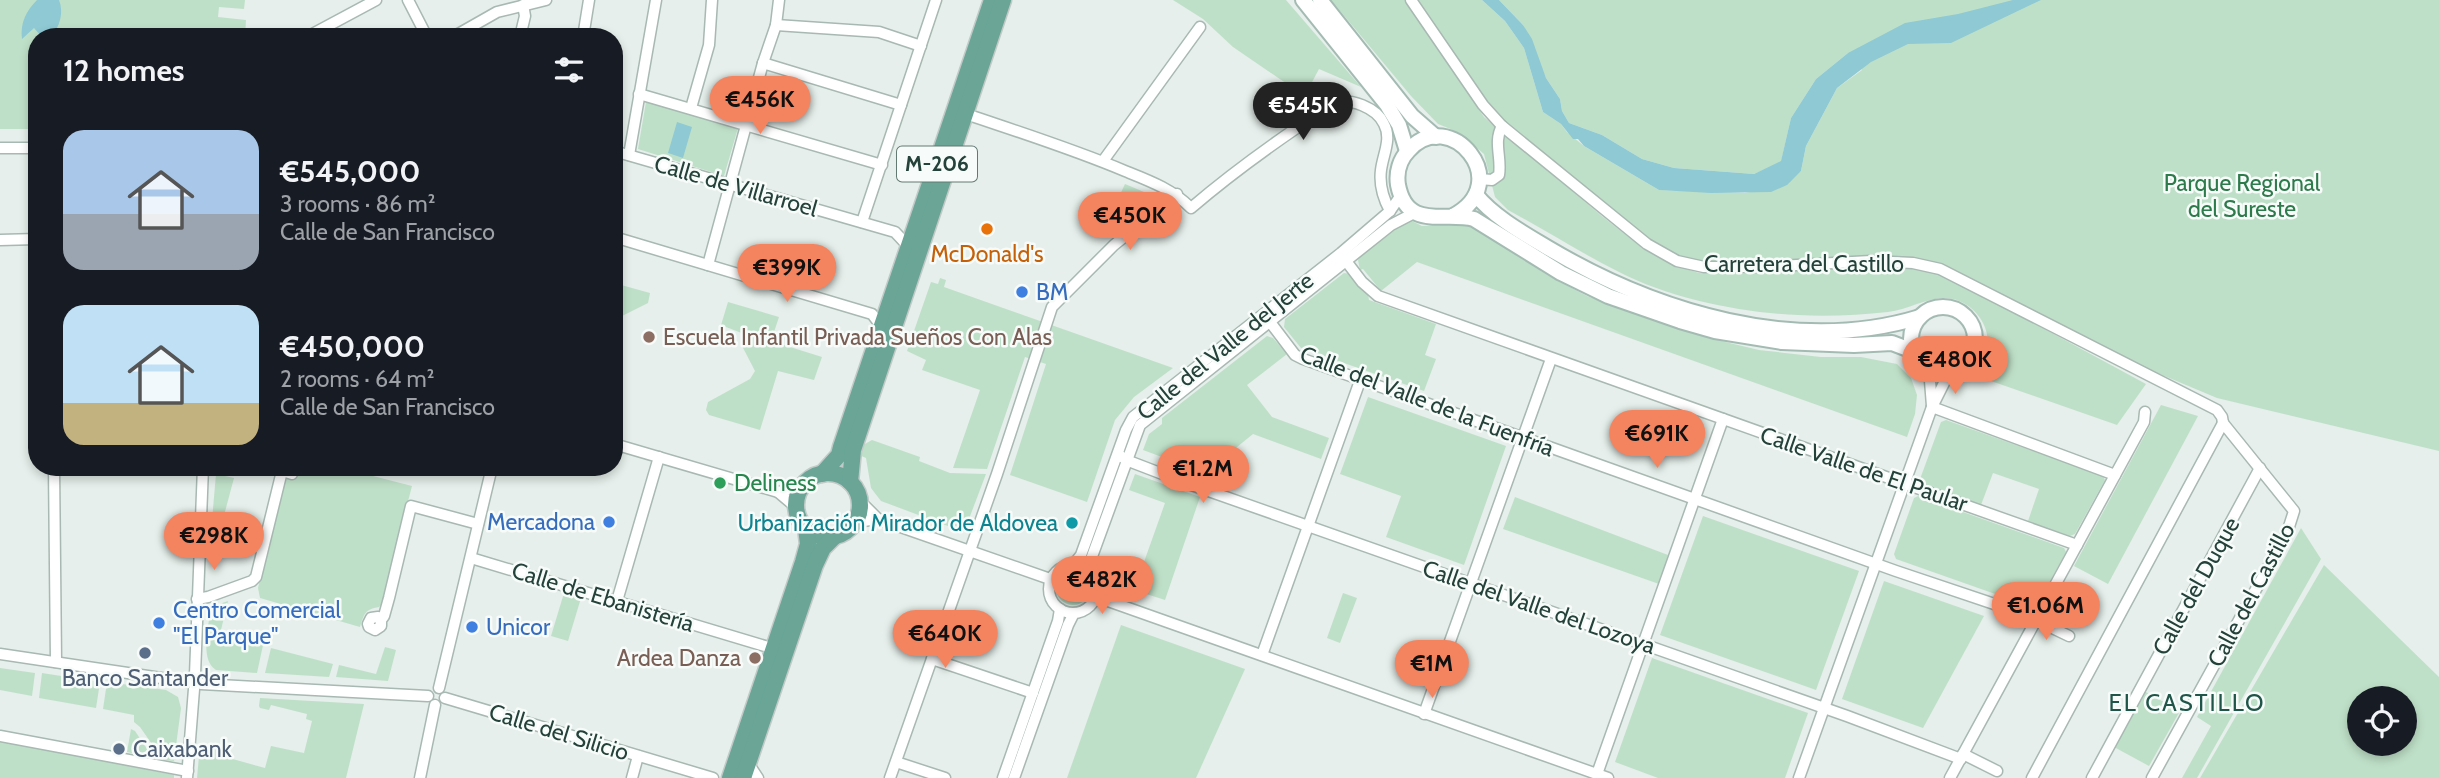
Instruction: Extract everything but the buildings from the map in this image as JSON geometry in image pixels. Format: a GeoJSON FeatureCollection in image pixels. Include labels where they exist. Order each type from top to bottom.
{"type":"FeatureCollection","features":[{"type":"Feature","properties":{"kind":"main road","name":"M-206"},"geometry":{"type":"LineString","coordinates":[[803,486],[822,474],[839,455],[992,0]]}},
{"type":"Feature","properties":{"kind":"main road","name":"M-206"},"geometry":{"type":"LineString","coordinates":[[850,482],[853,450],[1003,0]]}},
{"type":"Feature","properties":{"kind":"main road"},"geometry":{"type":"LineString","coordinates":[[1303,0],[1387,105],[1399,125],[1407,151]]}},
{"type":"Feature","properties":{"kind":"main road"},"geometry":{"type":"LineString","coordinates":[[1320,0],[1412,116],[1436,137]]}},
{"type":"Feature","properties":{"kind":"main road"},"geometry":{"type":"LineString","coordinates":[[1453,216],[1462,211],[1476,195],[1478,166],[1472,154],[1462,144],[1450,138],[1436,137],[1420,141],[1407,151],[1398,172],[1409,215],[1440,219],[1462,216],[1474,219],[1561,273],[1608,296],[1715,331],[1782,342],[1854,345],[1892,343],[1913,351]]}},
{"type":"Feature","properties":{"kind":"main road"},"geometry":{"type":"LineString","coordinates":[[1476,195],[1492,212],[1578,266],[1614,284],[1701,313],[1756,326],[1816,332],[1866,328],[1920,317],[1937,307],[1947,307],[1965,316],[1975,333],[1972,352],[1967,361],[1943,372],[1922,364],[1913,351],[1911,333],[1920,317]]}},
{"type":"Feature","properties":{"kind":"main road"},"geometry":{"type":"LineString","coordinates":[[734,774],[823,548],[834,537],[849,530],[859,514],[857,491],[850,482],[833,473],[822,474]]}},
{"type":"Feature","properties":{"kind":"main road"},"geometry":{"type":"LineString","coordinates":[[803,486],[798,494],[797,508],[801,522],[817,535],[834,537]]}},
{"type":"Feature","properties":{"kind":"main road"},"geometry":{"type":"LineString","coordinates":[[734,774],[808,544],[806,528]]}},
{"type":"Feature","properties":{"kind":"street"},"geometry":{"type":"LineString","coordinates":[[324,28],[376,0]]}},
{"type":"Feature","properties":{"kind":"street"},"geometry":{"type":"LineString","coordinates":[[408,0],[422,28]]}},
{"type":"Feature","properties":{"kind":"street"},"geometry":{"type":"LineString","coordinates":[[469,28],[497,12],[547,0]]}},
{"type":"Feature","properties":{"kind":"street"},"geometry":{"type":"LineString","coordinates":[[584,28],[589,0]]}},
{"type":"Feature","properties":{"kind":"street"},"geometry":{"type":"LineString","coordinates":[[629,155],[656,0]]}},
{"type":"Feature","properties":{"kind":"street"},"geometry":{"type":"LineString","coordinates":[[691,108],[709,45],[712,0]]}},
{"type":"Feature","properties":{"kind":"street"},"geometry":{"type":"LineString","coordinates":[[708,265],[763,63],[776,26],[779,0]]}},
{"type":"Feature","properties":{"kind":"street"},"geometry":{"type":"LineString","coordinates":[[862,222],[936,0]]}},
{"type":"Feature","properties":{"kind":"street","name":"Carretera del Castillo"},"geometry":{"type":"LineString","coordinates":[[1410,0],[1483,105],[1502,126],[1647,244],[1677,261],[1704,267],[1913,262],[1940,269],[2217,410],[2223,423]]}},
{"type":"Feature","properties":{"kind":"street"},"geometry":{"type":"LineString","coordinates":[[522,28],[525,16],[523,5]]}},
{"type":"Feature","properties":{"kind":"street"},"geometry":{"type":"LineString","coordinates":[[776,26],[879,32],[921,46]]}},
{"type":"Feature","properties":{"kind":"street"},"geometry":{"type":"LineString","coordinates":[[1103,162],[1200,27]]}},
{"type":"Feature","properties":{"kind":"street"},"geometry":{"type":"LineString","coordinates":[[763,63],[901,105]]}},
{"type":"Feature","properties":{"kind":"street"},"geometry":{"type":"LineString","coordinates":[[639,94],[882,165]]}},
{"type":"Feature","properties":{"kind":"street"},"geometry":{"type":"LineString","coordinates":[[966,114],[1103,162],[1177,194],[1191,208],[1237,168],[1332,104],[1340,102],[1367,107],[1379,115],[1388,135],[1381,170],[1381,187],[1390,211]]}},
{"type":"Feature","properties":{"kind":"street"},"geometry":{"type":"LineString","coordinates":[[1479,179],[1492,180],[1499,175],[1497,138],[1502,126]]}},
{"type":"Feature","properties":{"kind":"street"},"geometry":{"type":"LineString","coordinates":[[0,148],[28,148]]}},
{"type":"Feature","properties":{"kind":"street","name":"Calle de Villarroel"},"geometry":{"type":"LineString","coordinates":[[623,153],[898,233]]}},
{"type":"Feature","properties":{"kind":"street"},"geometry":{"type":"LineString","coordinates":[[890,778],[970,552],[1052,307],[1114,246],[1177,194]]}},
{"type":"Feature","properties":{"kind":"street","name":"Calle del Valle del Jerte"},"geometry":{"type":"LineString","coordinates":[[1089,570],[1122,457],[1126,430],[1133,417],[1390,211],[1402,195]]}},
{"type":"Feature","properties":{"kind":"street","name":"Calle del Valle del Jerte"},"geometry":{"type":"LineString","coordinates":[[1074,564],[1081,555],[1122,457],[1140,425],[1346,261],[1409,215]]}},
{"type":"Feature","properties":{"kind":"street"},"geometry":{"type":"LineString","coordinates":[[909,247],[898,233],[916,228]]}},
{"type":"Feature","properties":{"kind":"street"},"geometry":{"type":"LineString","coordinates":[[0,240],[28,239]]}},
{"type":"Feature","properties":{"kind":"street"},"geometry":{"type":"LineString","coordinates":[[623,240],[870,313],[882,328]]}},
{"type":"Feature","properties":{"kind":"street","name":"Calle Valle de El Paular"},"geometry":{"type":"LineString","coordinates":[[1346,261],[1378,296],[2077,545]]}},
{"type":"Feature","properties":{"kind":"street"},"geometry":{"type":"LineString","coordinates":[[870,313],[889,306]]}},
{"type":"Feature","properties":{"kind":"street","name":"Calle del Valle de la Fuenfría"},"geometry":{"type":"LineString","coordinates":[[1270,322],[1295,355],[2037,620],[2069,636]]}},
{"type":"Feature","properties":{"kind":"street"},"geometry":{"type":"LineString","coordinates":[[1424,714],[1551,359]]}},
{"type":"Feature","properties":{"kind":"street"},"geometry":{"type":"LineString","coordinates":[[1929,368],[1932,407]]}},
{"type":"Feature","properties":{"kind":"street"},"geometry":{"type":"LineString","coordinates":[[1799,778],[1903,484],[1932,407],[1950,371]]}},
{"type":"Feature","properties":{"kind":"street"},"geometry":{"type":"LineString","coordinates":[[1262,655],[1361,379]]}},
{"type":"Feature","properties":{"kind":"street"},"geometry":{"type":"LineString","coordinates":[[1932,407],[2115,475]]}},
{"type":"Feature","properties":{"kind":"street"},"geometry":{"type":"LineString","coordinates":[[1950,778],[2144,422],[2145,412]]}},
{"type":"Feature","properties":{"kind":"street"},"geometry":{"type":"LineString","coordinates":[[1597,774],[1723,419]]}},
{"type":"Feature","properties":{"kind":"street"},"geometry":{"type":"LineString","coordinates":[[2032,778],[2223,423]]}},
{"type":"Feature","properties":{"kind":"street","name":"Calle del Castillo"},"geometry":{"type":"LineString","coordinates":[[2152,778],[2293,518],[2294,511],[2223,423]]}},
{"type":"Feature","properties":{"kind":"street"},"geometry":{"type":"LineString","coordinates":[[623,447],[779,492],[797,508]]}},
{"type":"Feature","properties":{"kind":"street"},"geometry":{"type":"LineString","coordinates":[[617,601],[659,457]]}},
{"type":"Feature","properties":{"kind":"street","name":"Calle del Valle del Lozoya"},"geometry":{"type":"LineString","coordinates":[[1122,457],[1962,756],[1997,771]]}},
{"type":"Feature","properties":{"kind":"street","name":"Calle del Duque"},"geometry":{"type":"LineString","coordinates":[[2092,778],[2260,468]]}},
{"type":"Feature","properties":{"kind":"street"},"geometry":{"type":"LineString","coordinates":[[54,476],[56,662]]}},
{"type":"Feature","properties":{"kind":"street"},"geometry":{"type":"LineString","coordinates":[[0,736],[187,775],[195,682],[204,476]]}},
{"type":"Feature","properties":{"kind":"street"},"geometry":{"type":"LineString","coordinates":[[197,599],[252,581],[256,577],[281,476]]}},
{"type":"Feature","properties":{"kind":"street"},"geometry":{"type":"LineString","coordinates":[[439,688],[490,476]]}},
{"type":"Feature","properties":{"kind":"street"},"geometry":{"type":"LineString","coordinates":[[779,492],[803,486]]}},
{"type":"Feature","properties":{"kind":"street"},"geometry":{"type":"LineString","coordinates":[[860,502],[878,519],[1050,579]]}},
{"type":"Feature","properties":{"kind":"street"},"geometry":{"type":"LineString","coordinates":[[381,620],[389,598],[411,506],[478,524]]}},
{"type":"Feature","properties":{"kind":"street"},"geometry":{"type":"LineString","coordinates":[[856,522],[878,519]]}},
{"type":"Feature","properties":{"kind":"street","name":"Calle de Ebanistería"},"geometry":{"type":"LineString","coordinates":[[471,558],[775,649]]}},
{"type":"Feature","properties":{"kind":"street"},"geometry":{"type":"LineString","coordinates":[[1074,564],[1089,570],[1098,585],[1097,597],[1088,608],[1074,613],[1060,609],[1053,603],[1049,595],[1050,579],[1060,568],[1074,564]]}},
{"type":"Feature","properties":{"kind":"street"},"geometry":{"type":"LineString","coordinates":[[1097,597],[1608,778]]}},
{"type":"Feature","properties":{"kind":"street"},"geometry":{"type":"LineString","coordinates":[[1003,778],[1060,609]]}},
{"type":"Feature","properties":{"kind":"street"},"geometry":{"type":"LineString","coordinates":[[1013,778],[1074,613]]}},
{"type":"Feature","properties":{"kind":"street"},"geometry":{"type":"LineString","coordinates":[[0,654],[195,682],[428,696]]}},
{"type":"Feature","properties":{"kind":"street"},"geometry":{"type":"LineString","coordinates":[[932,659],[1033,693]]}},
{"type":"Feature","properties":{"kind":"street"},"geometry":{"type":"LineString","coordinates":[[439,688],[443,690],[445,698],[440,705],[435,705],[428,696],[430,691],[439,688]]}},
{"type":"Feature","properties":{"kind":"street","name":"Calle del Silicio"},"geometry":{"type":"LineString","coordinates":[[445,698],[713,778]]}},
{"type":"Feature","properties":{"kind":"street"},"geometry":{"type":"LineString","coordinates":[[420,778],[435,705]]}},
{"type":"Feature","properties":{"kind":"street"},"geometry":{"type":"LineString","coordinates":[[632,778],[638,756]]}},
{"type":"Feature","properties":{"kind":"street"},"geometry":{"type":"LineString","coordinates":[[896,762],[944,778]]}},
{"type":"Feature","properties":{"kind":"street"},"geometry":{"type":"LineString","coordinates":[[734,774],[758,778]]}},
{"type":"Feature","properties":{"kind":"green space"},"geometry":{"type":"Polygon","coordinates":[[[0,0],[245,0],[244,9],[219,7],[218,17],[246,20],[246,28],[28,28],[28,129],[0,129],[0,0]]]}},
{"type":"Feature","properties":{"kind":"green space"},"geometry":{"type":"Polygon","coordinates":[[[1173,0],[1286,0],[1361,87],[1319,69],[1311,84],[1293,88],[1233,47],[1203,19],[1173,0]]]}},
{"type":"Feature","properties":{"kind":"green space"},"geometry":{"type":"Polygon","coordinates":[[[1331,0],[1406,0],[1484,117],[1645,250],[1674,265],[1699,273],[1741,274],[1884,266],[1937,274],[2146,384],[2117,425],[1971,374],[1984,355],[1987,345],[1986,329],[1978,315],[1959,301],[1941,298],[1897,311],[1866,314],[1776,314],[1683,297],[1619,272],[1508,210],[1495,197],[1484,154],[1458,132],[1438,124],[1411,96],[1331,0]]]}},
{"type":"Feature","properties":{"kind":"green space","name":"Parque Regional del Sureste"},"geometry":{"type":"Polygon","coordinates":[[[1417,0],[1482,0],[1505,21],[1524,48],[1543,112],[1561,124],[1584,146],[1659,190],[1745,193],[1787,184],[1801,171],[1806,146],[1837,88],[1862,70],[1848,53],[1816,79],[1791,118],[1781,162],[1754,174],[1674,168],[1642,159],[1602,135],[1569,123],[1523,25],[1499,0],[2439,0],[2439,451],[2217,398],[2105,351],[1932,262],[1899,256],[1704,263],[1676,256],[1649,240],[1506,124],[1489,106],[1417,0]]]}},
{"type":"Feature","properties":{"kind":"green space"},"geometry":{"type":"Polygon","coordinates":[[[646,102],[738,128],[724,176],[638,149],[646,102]]]}},
{"type":"Feature","properties":{"kind":"green space"},"geometry":{"type":"Polygon","coordinates":[[[1125,184],[1144,192],[1135,210],[1117,201],[1125,184]]]}},
{"type":"Feature","properties":{"kind":"green space"},"geometry":{"type":"Polygon","coordinates":[[[1410,220],[1422,226],[1468,224],[1547,275],[1587,296],[1651,320],[1717,340],[1759,350],[1821,357],[1861,357],[1897,364],[1911,378],[1917,395],[1915,414],[1907,437],[1417,262],[1381,291],[1363,269],[1360,270],[1358,260],[1396,227],[1410,220]]]}},
{"type":"Feature","properties":{"kind":"green space"},"geometry":{"type":"Polygon","coordinates":[[[1344,273],[1352,274],[1368,294],[1369,300],[1436,324],[1425,355],[1436,359],[1424,391],[1301,348],[1284,327],[1285,319],[1344,273]]]}},
{"type":"Feature","properties":{"kind":"green space"},"geometry":{"type":"Polygon","coordinates":[[[940,278],[946,280],[944,287],[1173,368],[1134,397],[1115,420],[1087,502],[1010,475],[1046,364],[1025,357],[987,469],[953,468],[980,390],[922,370],[926,360],[907,351],[931,282],[938,284],[940,278]]]}},
{"type":"Feature","properties":{"kind":"green space"},"geometry":{"type":"Polygon","coordinates":[[[623,286],[650,293],[648,303],[623,316],[623,286]]]}},
{"type":"Feature","properties":{"kind":"green space"},"geometry":{"type":"Polygon","coordinates":[[[728,302],[779,317],[771,341],[822,357],[814,380],[778,371],[760,430],[709,415],[706,410],[708,402],[750,379],[755,371],[741,344],[744,334],[721,325],[728,302]]]}},
{"type":"Feature","properties":{"kind":"green space"},"geometry":{"type":"Polygon","coordinates":[[[1267,336],[1273,338],[1287,354],[1247,385],[1272,417],[1329,438],[1321,459],[1253,434],[1205,473],[1143,450],[1149,434],[1162,424],[1162,418],[1267,336]]]}},
{"type":"Feature","properties":{"kind":"green space"},"geometry":{"type":"Polygon","coordinates":[[[1368,397],[1506,446],[1464,565],[1386,537],[1401,496],[1340,474],[1368,397]]]}},
{"type":"Feature","properties":{"kind":"green space"},"geometry":{"type":"Polygon","coordinates":[[[2161,405],[2198,416],[2108,584],[2074,566],[2161,405]]]}},
{"type":"Feature","properties":{"kind":"green space"},"geometry":{"type":"Polygon","coordinates":[[[1946,420],[2103,476],[2105,480],[2075,534],[2070,536],[2028,521],[2039,489],[1993,473],[1981,505],[1923,484],[1920,479],[1941,422],[1946,420]]]}},
{"type":"Feature","properties":{"kind":"green space"},"geometry":{"type":"Polygon","coordinates":[[[872,440],[920,457],[919,461],[950,473],[986,474],[964,532],[881,501],[871,488],[866,458],[857,454],[863,445],[872,440]]]}},
{"type":"Feature","properties":{"kind":"green space"},"geometry":{"type":"Polygon","coordinates":[[[1135,474],[1200,497],[1165,600],[1134,590],[1165,503],[1129,490],[1135,474]]]}},
{"type":"Feature","properties":{"kind":"green space"},"geometry":{"type":"Polygon","coordinates":[[[216,476],[234,478],[219,534],[211,532],[216,476]]]}},
{"type":"Feature","properties":{"kind":"green space"},"geometry":{"type":"Polygon","coordinates":[[[296,476],[373,476],[412,486],[381,605],[366,613],[360,627],[260,598],[258,588],[285,478],[295,480],[296,476]]]}},
{"type":"Feature","properties":{"kind":"green space"},"geometry":{"type":"Polygon","coordinates":[[[1918,496],[2064,548],[2066,552],[2036,607],[1896,559],[1894,554],[1914,498],[1918,496]]]}},
{"type":"Feature","properties":{"kind":"green space"},"geometry":{"type":"Polygon","coordinates":[[[1515,497],[1668,555],[1659,584],[1503,529],[1515,497]]]}},
{"type":"Feature","properties":{"kind":"green space"},"geometry":{"type":"Polygon","coordinates":[[[1703,516],[1859,571],[1816,690],[1660,635],[1703,516]]]}},
{"type":"Feature","properties":{"kind":"green space"},"geometry":{"type":"Polygon","coordinates":[[[2301,528],[2321,559],[2197,778],[2182,778],[2211,726],[2197,717],[2301,528]]]}},
{"type":"Feature","properties":{"kind":"green space"},"geometry":{"type":"Polygon","coordinates":[[[2324,565],[2439,677],[2439,778],[2200,778],[2324,565]]]}},
{"type":"Feature","properties":{"kind":"green space"},"geometry":{"type":"Polygon","coordinates":[[[1073,571],[1085,576],[1090,588],[1085,600],[1073,605],[1061,600],[1056,588],[1061,576],[1073,571]]]}},
{"type":"Feature","properties":{"kind":"green space"},"geometry":{"type":"Polygon","coordinates":[[[1884,581],[1984,616],[1923,728],[1842,699],[1884,581]]]}},
{"type":"Feature","properties":{"kind":"green space"},"geometry":{"type":"Polygon","coordinates":[[[564,593],[581,598],[568,641],[551,636],[564,593]]]}},
{"type":"Feature","properties":{"kind":"green space"},"geometry":{"type":"Polygon","coordinates":[[[1343,593],[1357,598],[1340,643],[1327,638],[1343,593]]]}},
{"type":"Feature","properties":{"kind":"green space"},"geometry":{"type":"Polygon","coordinates":[[[228,601],[220,634],[263,645],[257,673],[216,670],[208,658],[206,641],[211,607],[228,601]]]}},
{"type":"Feature","properties":{"kind":"green space"},"geometry":{"type":"Polygon","coordinates":[[[1121,625],[1245,669],[1196,778],[1067,778],[1121,625]]]}},
{"type":"Feature","properties":{"kind":"green space"},"geometry":{"type":"Polygon","coordinates":[[[385,647],[396,650],[388,681],[336,677],[339,665],[376,674],[385,647]]]}},
{"type":"Feature","properties":{"kind":"green space"},"geometry":{"type":"Polygon","coordinates":[[[271,648],[333,664],[329,677],[265,673],[271,648]]]}},
{"type":"Feature","properties":{"kind":"green space"},"geometry":{"type":"Polygon","coordinates":[[[1652,658],[1808,713],[1785,778],[1658,778],[1615,762],[1652,658]]]}},
{"type":"Feature","properties":{"kind":"green space"},"geometry":{"type":"Polygon","coordinates":[[[0,668],[35,673],[32,696],[0,690],[0,668]]]}},
{"type":"Feature","properties":{"kind":"green space"},"geometry":{"type":"Polygon","coordinates":[[[42,673],[100,682],[96,708],[39,698],[42,673]]]}},
{"type":"Feature","properties":{"kind":"green space"},"geometry":{"type":"Polygon","coordinates":[[[107,682],[166,690],[178,697],[181,708],[174,761],[163,760],[134,722],[134,715],[103,709],[107,682]]]}},
{"type":"Feature","properties":{"kind":"green space"},"geometry":{"type":"Polygon","coordinates":[[[2144,691],[2180,711],[2149,766],[2114,747],[2144,691]]]}},
{"type":"Feature","properties":{"kind":"green space"},"geometry":{"type":"Polygon","coordinates":[[[260,698],[364,704],[346,778],[197,778],[200,745],[229,753],[229,758],[265,768],[271,746],[304,753],[312,721],[306,719],[307,714],[271,705],[269,710],[260,708],[260,698]]]}},
{"type":"Feature","properties":{"kind":"green space"},"geometry":{"type":"Polygon","coordinates":[[[131,729],[135,731],[153,758],[127,752],[131,729]]]}},
{"type":"Feature","properties":{"kind":"green space"},"geometry":{"type":"Polygon","coordinates":[[[0,741],[174,775],[174,778],[0,778],[0,741]]]}},
{"type":"Feature","properties":{"kind":"water"},"geometry":{"type":"Polygon","coordinates":[[[37,0],[59,0],[61,15],[57,28],[28,28],[28,34],[22,39],[22,28],[30,8],[37,0]]]}},
{"type":"Feature","properties":{"kind":"water"},"geometry":{"type":"Polygon","coordinates":[[[1482,0],[1499,0],[1523,25],[1532,39],[1546,78],[1560,99],[1562,111],[1569,123],[1602,135],[1642,159],[1674,168],[1754,174],[1781,161],[1791,118],[1816,79],[1848,53],[1905,23],[1958,14],[2013,0],[2041,0],[1951,43],[1908,44],[1871,62],[1837,88],[1806,146],[1801,171],[1787,185],[1771,192],[1711,193],[1659,190],[1584,146],[1578,139],[1573,139],[1561,124],[1543,112],[1524,48],[1505,21],[1482,0]]]}},
{"type":"Feature","properties":{"kind":"water"},"geometry":{"type":"Polygon","coordinates":[[[677,122],[692,127],[683,158],[668,153],[677,122]]]}},
{"type":"Feature","properties":{"kind":"place","name":"McDonald's"},"geometry":{"type":"Point","coordinates":[987,229]}},
{"type":"Feature","properties":{"kind":"place","name":"BM"},"geometry":{"type":"Point","coordinates":[1022,292]}},
{"type":"Feature","properties":{"kind":"place","name":"Escuela Infantil Privada Sueños Con Alas"},"geometry":{"type":"Point","coordinates":[649,337]}},
{"type":"Feature","properties":{"kind":"place","name":"Deliness"},"geometry":{"type":"Point","coordinates":[720,483]}},
{"type":"Feature","properties":{"kind":"place","name":"Mercadona"},"geometry":{"type":"Point","coordinates":[609,522]}},
{"type":"Feature","properties":{"kind":"place","name":"Urbanización Mirador de Aldovea"},"geometry":{"type":"Point","coordinates":[1072,523]}},
{"type":"Feature","properties":{"kind":"place","name":"Centro Comercial \"El Parque\""},"geometry":{"type":"Point","coordinates":[159,623]}},
{"type":"Feature","properties":{"kind":"place","name":"Unicor"},"geometry":{"type":"Point","coordinates":[472,627]}},
{"type":"Feature","properties":{"kind":"place","name":"Banco Santander"},"geometry":{"type":"Point","coordinates":[145,653]}},
{"type":"Feature","properties":{"kind":"place","name":"Ardea Danza"},"geometry":{"type":"Point","coordinates":[755,658]}},
{"type":"Feature","properties":{"kind":"place","name":"Caixabank"},"geometry":{"type":"Point","coordinates":[119,749]}},
{"type":"Feature","properties":{"kind":"district","name":"EL CASTILLO"},"geometry":{"type":"Point","coordinates":[2187,703]}}]}
